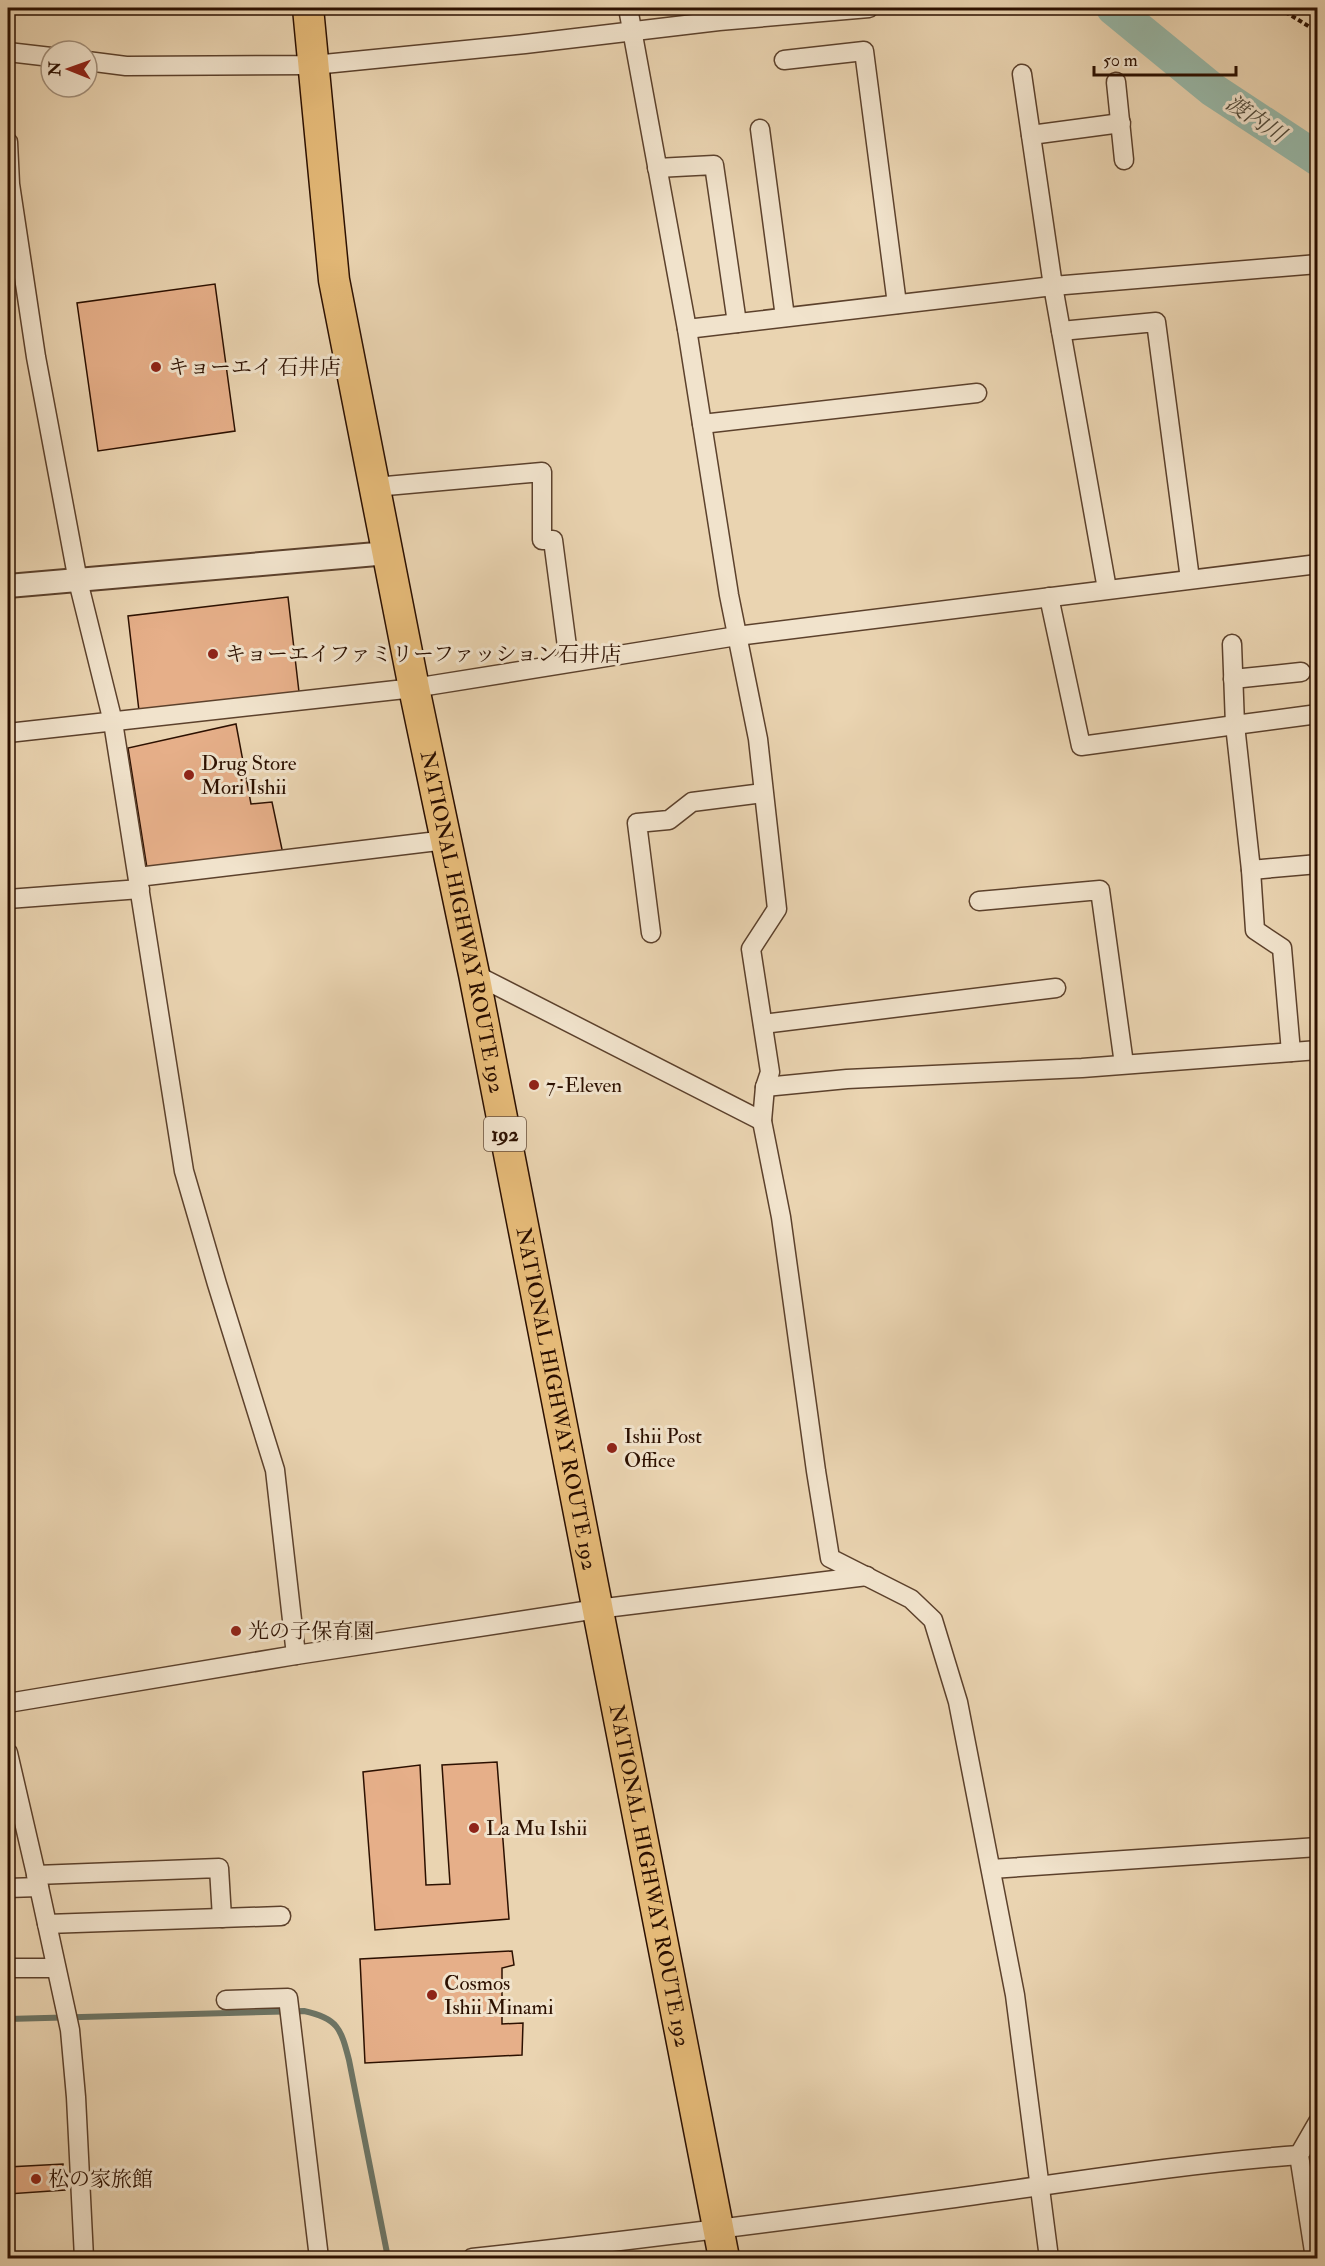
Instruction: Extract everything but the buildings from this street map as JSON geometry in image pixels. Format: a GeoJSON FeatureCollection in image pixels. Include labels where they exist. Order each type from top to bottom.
{"type":"FeatureCollection","features":[{"type":"Feature","properties":{"kind":"highway","name":"NATIONAL HIGHWAY ROUTE 192"},"geometry":{"type":"LineString","coordinates":[[308,8],[334,280],[414,688],[474,974],[721,2244]]}},
{"type":"Feature","properties":{"kind":"street"},"geometry":{"type":"LineString","coordinates":[[628,8],[687,328],[737,636],[758,739],[777,909],[752,949],[770,1072],[765,1087],[762,1121],[781,1217],[830,1558],[910,1599],[933,1620],[958,1702],[1015,1995],[1049,2259]]}},
{"type":"Feature","properties":{"kind":"street"},"geometry":{"type":"LineString","coordinates":[[99,63],[126,66],[314,65],[633,33],[719,21],[869,8]]}},
{"type":"Feature","properties":{"kind":"street"},"geometry":{"type":"LineString","coordinates":[[8,51],[39,55]]}},
{"type":"Feature","properties":{"kind":"street"},"geometry":{"type":"LineString","coordinates":[[784,60],[864,51],[897,304]]}},
{"type":"Feature","properties":{"kind":"street"},"geometry":{"type":"LineString","coordinates":[[1022,74],[1053,286],[1107,589]]}},
{"type":"Feature","properties":{"kind":"street"},"geometry":{"type":"LineString","coordinates":[[1116,82],[1124,160]]}},
{"type":"Feature","properties":{"kind":"street"},"geometry":{"type":"LineString","coordinates":[[1031,135],[1120,123]]}},
{"type":"Feature","properties":{"kind":"street"},"geometry":{"type":"LineString","coordinates":[[760,129],[785,317]]}},
{"type":"Feature","properties":{"kind":"street"},"geometry":{"type":"LineString","coordinates":[[8,142],[9,184],[36,357],[78,581],[112,722],[184,1171],[275,1470],[296,1655]]}},
{"type":"Feature","properties":{"kind":"street"},"geometry":{"type":"LineString","coordinates":[[657,168],[714,165],[737,323]]}},
{"type":"Feature","properties":{"kind":"street"},"geometry":{"type":"LineString","coordinates":[[687,328],[1053,286],[1317,264]]}},
{"type":"Feature","properties":{"kind":"street"},"geometry":{"type":"LineString","coordinates":[[1061,331],[1156,322],[1190,579]]}},
{"type":"Feature","properties":{"kind":"street"},"geometry":{"type":"LineString","coordinates":[[702,424],[977,393]]}},
{"type":"Feature","properties":{"kind":"street"},"geometry":{"type":"LineString","coordinates":[[375,487],[542,472],[542,540],[554,540],[569,662]]}},
{"type":"Feature","properties":{"kind":"street"},"geometry":{"type":"LineString","coordinates":[[8,586],[388,553]]}},
{"type":"Feature","properties":{"kind":"street"},"geometry":{"type":"LineString","coordinates":[[8,733],[414,688],[737,636],[1317,564]]}},
{"type":"Feature","properties":{"kind":"street"},"geometry":{"type":"LineString","coordinates":[[1049,597],[1081,746],[1317,714]]}},
{"type":"Feature","properties":{"kind":"street"},"geometry":{"type":"LineString","coordinates":[[1232,644],[1235,725],[1251,870],[1255,930],[1282,948],[1291,1052]]}},
{"type":"Feature","properties":{"kind":"street"},"geometry":{"type":"LineString","coordinates":[[1233,680],[1301,672]]}},
{"type":"Feature","properties":{"kind":"street"},"geometry":{"type":"LineString","coordinates":[[651,933],[638,823],[669,820],[692,802],[763,793]]}},
{"type":"Feature","properties":{"kind":"street"},"geometry":{"type":"LineString","coordinates":[[8,899],[446,840]]}},
{"type":"Feature","properties":{"kind":"street"},"geometry":{"type":"LineString","coordinates":[[1251,870],[1317,864]]}},
{"type":"Feature","properties":{"kind":"street"},"geometry":{"type":"LineString","coordinates":[[980,902],[1100,890],[1124,1064]]}},
{"type":"Feature","properties":{"kind":"street"},"geometry":{"type":"LineString","coordinates":[[474,974],[762,1121]]}},
{"type":"Feature","properties":{"kind":"street"},"geometry":{"type":"LineString","coordinates":[[763,1024],[1056,988]]}},
{"type":"Feature","properties":{"kind":"street"},"geometry":{"type":"LineString","coordinates":[[765,1087],[847,1079],[1124,1064],[1317,1050]]}},
{"type":"Feature","properties":{"kind":"street"},"geometry":{"type":"LineString","coordinates":[[8,1703],[296,1655],[597,1609],[867,1576]]}},
{"type":"Feature","properties":{"kind":"street"},"geometry":{"type":"LineString","coordinates":[[8,1753],[67,2016],[76,2097],[84,2259]]}},
{"type":"Feature","properties":{"kind":"street"},"geometry":{"type":"LineString","coordinates":[[991,1869],[1317,1847]]}},
{"type":"Feature","properties":{"kind":"street"},"geometry":{"type":"LineString","coordinates":[[8,1888],[38,1881],[219,1868],[222,1918]]}},
{"type":"Feature","properties":{"kind":"street"},"geometry":{"type":"LineString","coordinates":[[47,1924],[281,1916]]}},
{"type":"Feature","properties":{"kind":"street"},"geometry":{"type":"LineString","coordinates":[[8,1968],[56,1968]]}},
{"type":"Feature","properties":{"kind":"street"},"geometry":{"type":"LineString","coordinates":[[226,2000],[288,1998],[319,2259]]}},
{"type":"Feature","properties":{"kind":"street"},"geometry":{"type":"LineString","coordinates":[[1315,2259],[1299,2155],[1317,2122]]}},
{"type":"Feature","properties":{"kind":"street"},"geometry":{"type":"LineString","coordinates":[[472,2259],[721,2244],[1040,2186],[1299,2155]]}},
{"type":"Feature","properties":{"kind":"path"},"geometry":{"type":"LineString","coordinates":[[1279,8],[1317,32]]}},
{"type":"Feature","properties":{"kind":"waterway","name":"渡内川"},"geometry":{"type":"LineString","coordinates":[[1113,8],[1213,90],[1318,159]]}},
{"type":"Feature","properties":{"kind":"waterway"},"geometry":{"type":"LineString","coordinates":[[8,2019],[304,2011],[331,2021],[340,2033],[349,2060],[388,2258]]}},
{"type":"Feature","properties":{"kind":"place","name":"キョーエイ 石井店"},"geometry":{"type":"Point","coordinates":[156,367]}},
{"type":"Feature","properties":{"kind":"place","name":"キョーエイファミリーファッション石井店"},"geometry":{"type":"Point","coordinates":[213,654]}},
{"type":"Feature","properties":{"kind":"place","name":"Drug Store Mori Ishii"},"geometry":{"type":"Point","coordinates":[189,775]}},
{"type":"Feature","properties":{"kind":"place","name":"7-Eleven"},"geometry":{"type":"Point","coordinates":[534,1085]}},
{"type":"Feature","properties":{"kind":"place","name":"Ishii Post Office"},"geometry":{"type":"Point","coordinates":[612,1448]}},
{"type":"Feature","properties":{"kind":"place","name":"光の子保育園"},"geometry":{"type":"Point","coordinates":[236,1631]}},
{"type":"Feature","properties":{"kind":"place","name":"La Mu Ishii"},"geometry":{"type":"Point","coordinates":[474,1828]}},
{"type":"Feature","properties":{"kind":"place","name":"Cosmos Ishii Minami"},"geometry":{"type":"Point","coordinates":[432,1995]}},
{"type":"Feature","properties":{"kind":"place","name":"松の家旅館"},"geometry":{"type":"Point","coordinates":[36,2179]}}]}
